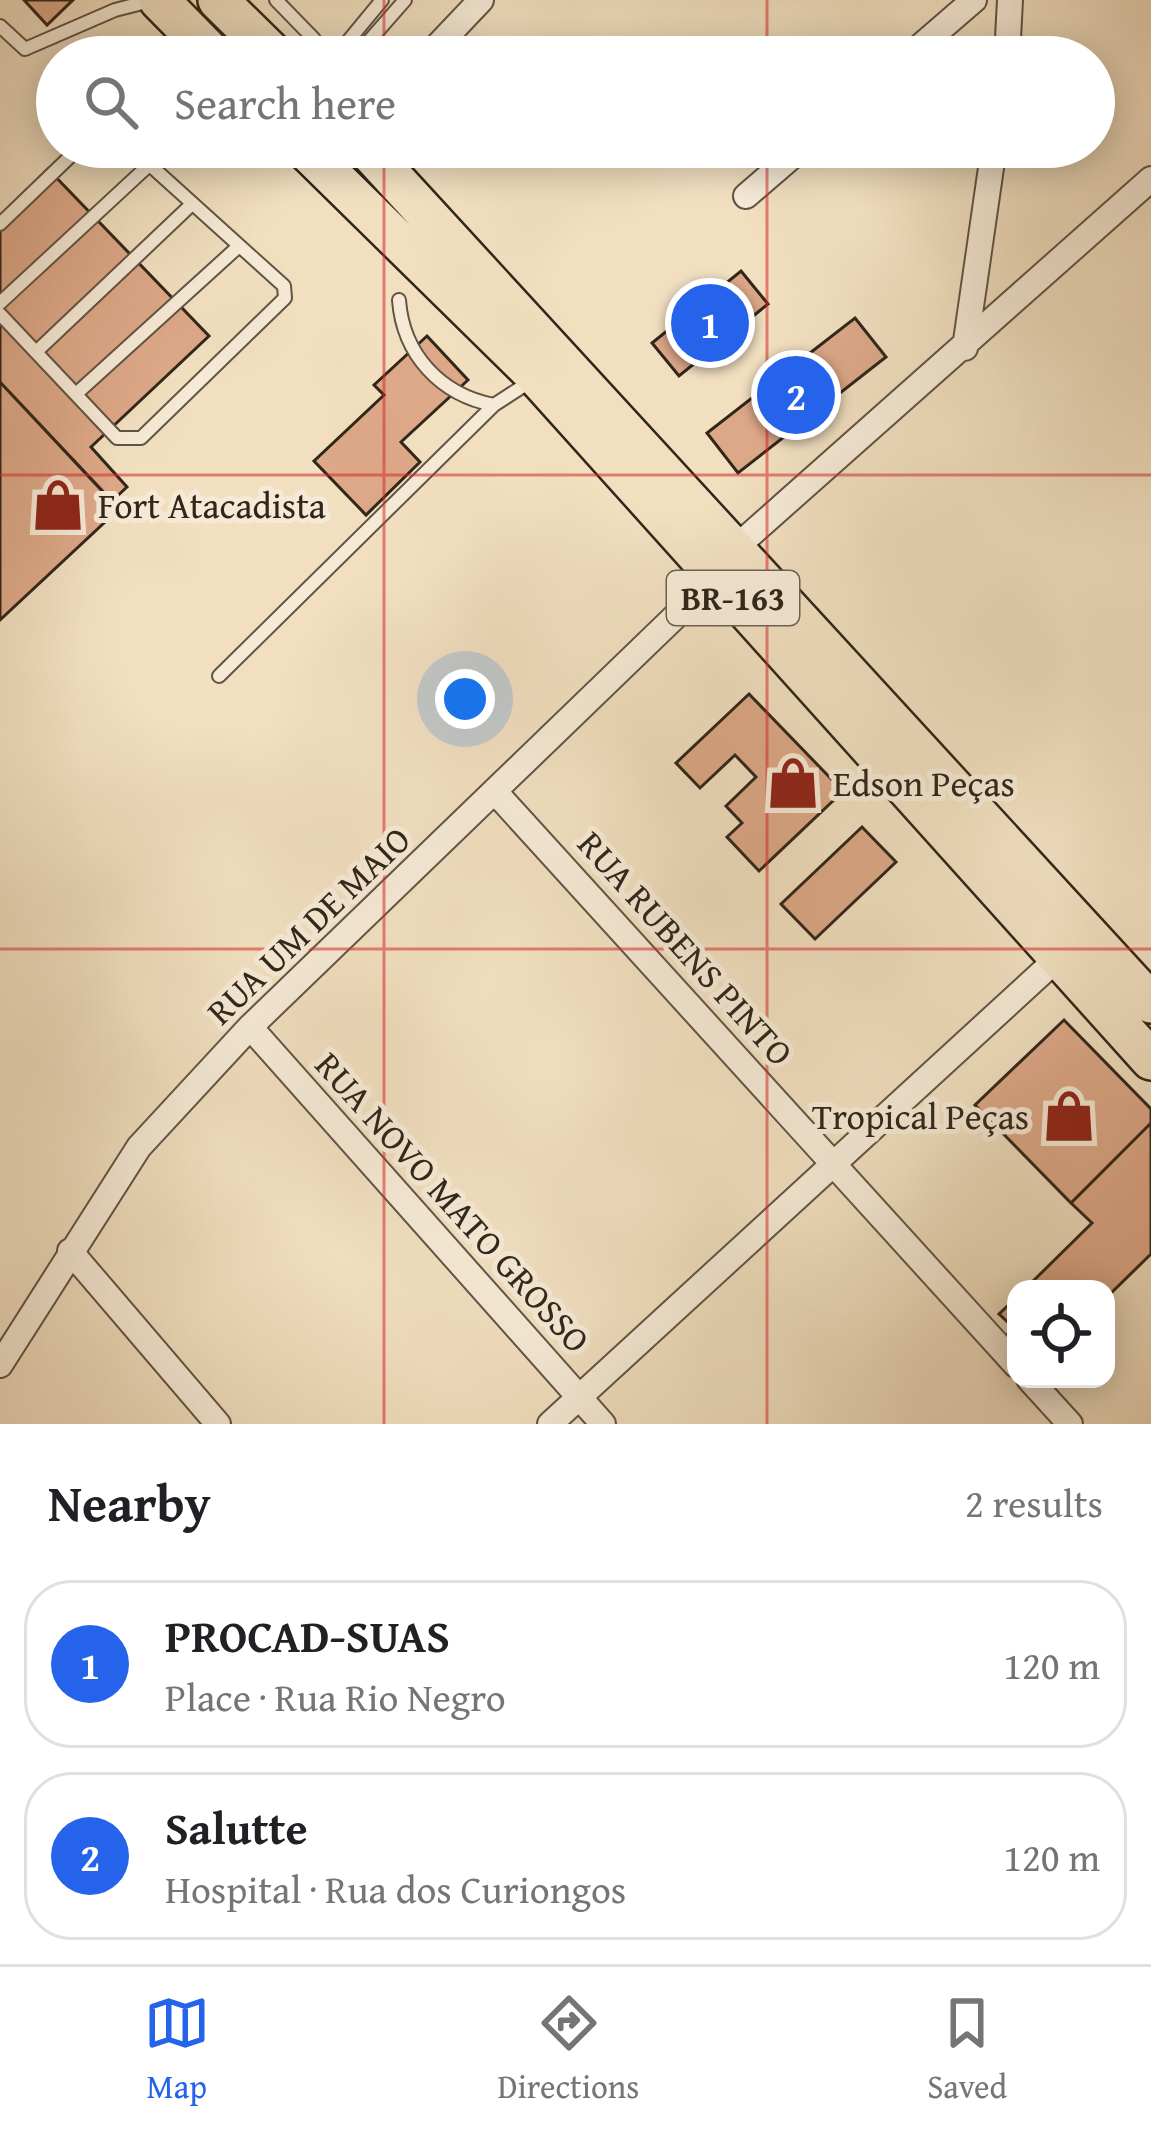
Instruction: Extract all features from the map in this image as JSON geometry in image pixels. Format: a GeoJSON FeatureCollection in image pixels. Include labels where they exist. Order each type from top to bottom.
{"type":"FeatureCollection","features":[{"type":"Feature","properties":{"kind":"highway"},"geometry":{"type":"LineString","coordinates":[[157,0],[193,36]]}},
{"type":"Feature","properties":{"kind":"highway"},"geometry":{"type":"LineString","coordinates":[[218,0],[255,36]]}},
{"type":"Feature","properties":{"kind":"highway","name":"BR-163"},"geometry":{"type":"LineString","coordinates":[[324,168],[724,564],[1151,1003]]}},
{"type":"Feature","properties":{"kind":"highway","name":"BR-163"},"geometry":{"type":"LineString","coordinates":[[383,168],[1058,958],[1151,1060]]}},
{"type":"Feature","properties":{"kind":"street"},"geometry":{"type":"LineString","coordinates":[[447,36],[481,0]]}},
{"type":"Feature","properties":{"kind":"street"},"geometry":{"type":"LineString","coordinates":[[932,36],[974,0]]}},
{"type":"Feature","properties":{"kind":"street"},"geometry":{"type":"LineString","coordinates":[[1008,36],[1010,0]]}},
{"type":"Feature","properties":{"kind":"street"},"geometry":{"type":"LineString","coordinates":[[746,196],[779,168]]}},
{"type":"Feature","properties":{"kind":"street"},"geometry":{"type":"LineString","coordinates":[[964,348],[991,168]]}},
{"type":"Feature","properties":{"kind":"street","name":"RUA UM DE MAIO"},"geometry":{"type":"LineString","coordinates":[[0,1365],[139,1147],[250,1027],[497,794],[724,564],[1151,179]]}},
{"type":"Feature","properties":{"kind":"street","name":"RUA RUBENS PINTO"},"geometry":{"type":"LineString","coordinates":[[497,794],[1007,1355]]}},
{"type":"Feature","properties":{"kind":"street"},"geometry":{"type":"LineString","coordinates":[[550,1424],[1058,958]]}},
{"type":"Feature","properties":{"kind":"street","name":"RUA NOVO MATO GROSSO"},"geometry":{"type":"LineString","coordinates":[[250,1027],[603,1424]]}},
{"type":"Feature","properties":{"kind":"street"},"geometry":{"type":"LineString","coordinates":[[70,1251],[218,1424]]}},
{"type":"Feature","properties":{"kind":"street"},"geometry":{"type":"LineString","coordinates":[[1037,1388],[1070,1424]]}},
{"type":"Feature","properties":{"kind":"lane"},"geometry":{"type":"LineString","coordinates":[[56,36],[115,10],[157,0]]}},
{"type":"Feature","properties":{"kind":"lane"},"geometry":{"type":"LineString","coordinates":[[276,0],[311,36]]}},
{"type":"Feature","properties":{"kind":"lane"},"geometry":{"type":"LineString","coordinates":[[352,36],[382,0]]}},
{"type":"Feature","properties":{"kind":"lane"},"geometry":{"type":"LineString","coordinates":[[373,36],[403,0]]}},
{"type":"Feature","properties":{"kind":"lane"},"geometry":{"type":"LineString","coordinates":[[0,26],[26,49],[36,45]]}},
{"type":"Feature","properties":{"kind":"lane"},"geometry":{"type":"LineString","coordinates":[[0,224],[58,168]]}},
{"type":"Feature","properties":{"kind":"lane"},"geometry":{"type":"LineString","coordinates":[[0,304],[146,168]]}},
{"type":"Feature","properties":{"kind":"lane"},"geometry":{"type":"LineString","coordinates":[[0,314],[117,438],[141,438],[285,298],[284,286],[152,168]]}},
{"type":"Feature","properties":{"kind":"lane"},"geometry":{"type":"LineString","coordinates":[[36,352],[192,204]]}},
{"type":"Feature","properties":{"kind":"lane"},"geometry":{"type":"LineString","coordinates":[[76,394],[239,246]]}},
{"type":"Feature","properties":{"kind":"lane"},"geometry":{"type":"LineString","coordinates":[[399,300],[409,346],[450,392],[494,405]]}},
{"type":"Feature","properties":{"kind":"lane"},"geometry":{"type":"LineString","coordinates":[[219,676],[494,405],[537,377]]}},
{"type":"Feature","properties":{"kind":"building"},"geometry":{"type":"Polygon","coordinates":[[[24,0],[73,0],[47,25],[24,0]]]}},
{"type":"Feature","properties":{"kind":"building"},"geometry":{"type":"Polygon","coordinates":[[[48,169],[209,336],[91,447],[127,487],[112,501],[0,382],[0,216],[48,169]]]}},
{"type":"Feature","properties":{"kind":"building"},"geometry":{"type":"Polygon","coordinates":[[[741,271],[768,304],[679,376],[652,343],[741,271]]]}},
{"type":"Feature","properties":{"kind":"building"},"geometry":{"type":"Polygon","coordinates":[[[855,318],[886,357],[738,473],[707,433],[855,318]]]}},
{"type":"Feature","properties":{"kind":"building"},"geometry":{"type":"Polygon","coordinates":[[[427,336],[468,380],[401,442],[420,462],[366,515],[314,461],[384,395],[374,385],[427,336]]]}},
{"type":"Feature","properties":{"kind":"building","name":"Fort Atacadista"},"geometry":{"type":"Polygon","coordinates":[[[0,382],[119,509],[0,620],[0,382]]]}},
{"type":"Feature","properties":{"kind":"building","name":"Edson Peças"},"geometry":{"type":"Polygon","coordinates":[[[749,694],[840,788],[833,795],[836,798],[759,871],[727,837],[742,823],[726,806],[756,777],[735,755],[700,788],[676,763],[749,694]]]}},
{"type":"Feature","properties":{"kind":"building"},"geometry":{"type":"Polygon","coordinates":[[[862,827],[896,862],[815,939],[781,904],[862,827]]]}},
{"type":"Feature","properties":{"kind":"building","name":"Tropical Peças"},"geometry":{"type":"Polygon","coordinates":[[[1064,1020],[1151,1109],[1151,1123],[1071,1203],[975,1105],[1064,1020]]]}},
{"type":"Feature","properties":{"kind":"building"},"geometry":{"type":"Polygon","coordinates":[[[1151,1123],[1151,1254],[1115,1289],[1115,1280],[1034,1280],[1092,1223],[1071,1203],[1151,1123]]]}},
{"type":"Feature","properties":{"kind":"place","name":"PROCAD-SUAS"},"geometry":{"type":"Point","coordinates":[710,323]}},
{"type":"Feature","properties":{"kind":"place","name":"Salutte"},"geometry":{"type":"Point","coordinates":[796,395]}},
{"type":"Feature","properties":{"kind":"place","name":"Fort Atacadista"},"geometry":{"type":"Point","coordinates":[58,505]}},
{"type":"Feature","properties":{"kind":"place","name":"Edson Peças"},"geometry":{"type":"Point","coordinates":[793,783]}},
{"type":"Feature","properties":{"kind":"place","name":"Tropical Peças"},"geometry":{"type":"Point","coordinates":[1069,1116]}}]}
